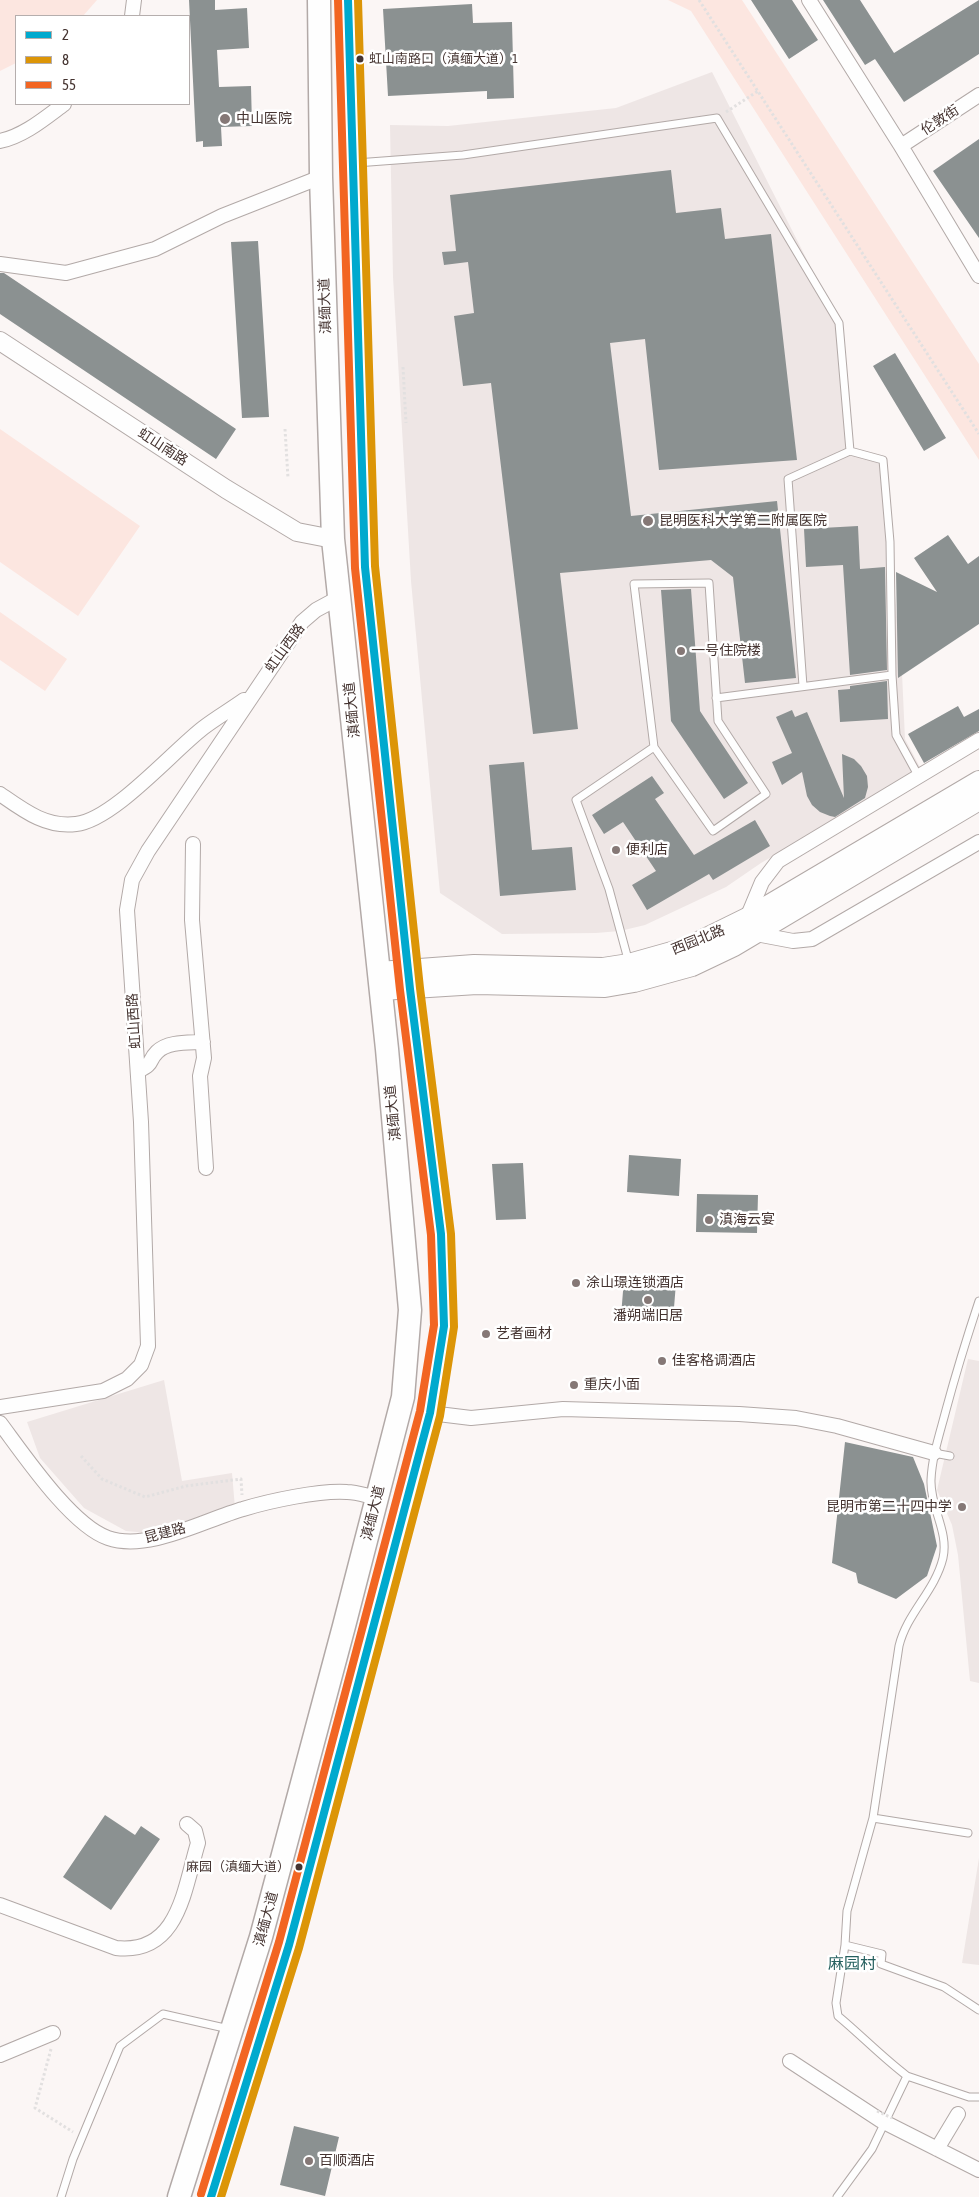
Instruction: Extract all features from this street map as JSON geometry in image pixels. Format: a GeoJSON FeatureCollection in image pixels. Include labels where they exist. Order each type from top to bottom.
{"type":"FeatureCollection","features":[{"type":"Feature","properties":{"kind":"main road","name":"滇缅大道"},"geometry":{"type":"LineString","coordinates":[[179,2197],[261,1937],[377,1498],[403,1398],[410,1310],[405,1237],[380,981],[333,538],[321,177],[318,0]]}},
{"type":"Feature","properties":{"kind":"main road","name":"滇缅大道"},"geometry":{"type":"LineString","coordinates":[[212,2197],[289,1945],[430,1413],[444,1326],[441,1234],[409,980],[365,568],[348,0]]}},
{"type":"Feature","properties":{"kind":"main road","name":"西园北路"},"geometry":{"type":"LineString","coordinates":[[811,891],[979,781]]}},
{"type":"Feature","properties":{"kind":"main road","name":"西园北路"},"geometry":{"type":"LineString","coordinates":[[380,981],[409,980],[477,984],[605,987],[634,982],[692,966],[752,926],[811,891],[979,800]]}},
{"type":"Feature","properties":{"kind":"main road","name":"西园北路"},"geometry":{"type":"LineString","coordinates":[[409,980],[474,965],[603,968],[629,964],[686,948],[752,926]]}},
{"type":"Feature","properties":{"kind":"street"},"geometry":{"type":"LineString","coordinates":[[132,15],[134,0]]}},
{"type":"Feature","properties":{"kind":"street"},"geometry":{"type":"LineString","coordinates":[[809,0],[901,146],[979,276]]}},
{"type":"Feature","properties":{"kind":"street","name":"伦敦街"},"geometry":{"type":"LineString","coordinates":[[901,146],[979,95]]}},
{"type":"Feature","properties":{"kind":"street"},"geometry":{"type":"LineString","coordinates":[[0,141],[7,140],[34,127],[63,105]]}},
{"type":"Feature","properties":{"kind":"street"},"geometry":{"type":"LineString","coordinates":[[0,264],[66,274],[155,249],[222,216],[321,177]]}},
{"type":"Feature","properties":{"kind":"street","name":"虹山南路"},"geometry":{"type":"LineString","coordinates":[[0,341],[226,489],[297,532],[333,538]]}},
{"type":"Feature","properties":{"kind":"street","name":"虹山西路"},"geometry":{"type":"LineString","coordinates":[[0,1407],[103,1391],[127,1379],[141,1365],[148,1346],[138,1071],[127,910],[132,880],[153,843],[302,622],[316,610],[340,597]]}},
{"type":"Feature","properties":{"kind":"street"},"geometry":{"type":"LineString","coordinates":[[0,794],[28,814],[50,823],[76,824],[101,816],[202,728],[251,696]]}},
{"type":"Feature","properties":{"kind":"street"},"geometry":{"type":"LineString","coordinates":[[979,740],[778,861],[762,882],[752,926],[793,941],[812,939],[979,842]]}},
{"type":"Feature","properties":{"kind":"street"},"geometry":{"type":"LineString","coordinates":[[193,844],[192,920],[204,1058],[200,1076],[206,1168]]}},
{"type":"Feature","properties":{"kind":"street"},"geometry":{"type":"LineString","coordinates":[[138,1071],[149,1066],[156,1052],[166,1045],[203,1042]]}},
{"type":"Feature","properties":{"kind":"street"},"geometry":{"type":"LineString","coordinates":[[430,1413],[471,1418],[563,1410],[684,1412],[786,1418],[836,1426],[934,1453]]}},
{"type":"Feature","properties":{"kind":"street","name":"昆建路"},"geometry":{"type":"LineString","coordinates":[[0,1423],[64,1504],[88,1526],[108,1538],[134,1542],[161,1536],[244,1508],[318,1494],[348,1492],[377,1498]]}},
{"type":"Feature","properties":{"kind":"street"},"geometry":{"type":"LineString","coordinates":[[0,1905],[116,1948],[133,1948],[149,1944],[166,1932],[176,1915],[198,1843],[195,1831],[187,1824]]}},
{"type":"Feature","properties":{"kind":"street"},"geometry":{"type":"LineString","coordinates":[[0,2055],[53,2033]]}},
{"type":"Feature","properties":{"kind":"street"},"geometry":{"type":"LineString","coordinates":[[790,2061],[937,2149],[979,2170]]}},
{"type":"Feature","properties":{"kind":"street"},"geometry":{"type":"LineString","coordinates":[[937,2149],[958,2114]]}},
{"type":"Feature","properties":{"kind":"lane"},"geometry":{"type":"LineString","coordinates":[[353,163],[463,156],[717,118],[839,323],[850,451]]}},
{"type":"Feature","properties":{"kind":"lane"},"geometry":{"type":"LineString","coordinates":[[803,686],[788,479],[850,451],[883,460],[890,542],[892,675],[896,735],[919,777]]}},
{"type":"Feature","properties":{"kind":"lane"},"geometry":{"type":"LineString","coordinates":[[709,583],[718,721],[766,794],[713,831],[654,747],[634,584],[709,583]]}},
{"type":"Feature","properties":{"kind":"lane"},"geometry":{"type":"LineString","coordinates":[[716,698],[892,675]]}},
{"type":"Feature","properties":{"kind":"lane"},"geometry":{"type":"LineString","coordinates":[[629,964],[609,890],[576,800],[654,747]]}},
{"type":"Feature","properties":{"kind":"lane"},"geometry":{"type":"LineString","coordinates":[[979,1301],[962,1350],[934,1453],[931,1480],[932,1498],[943,1530],[945,1546],[935,1579],[908,1619],[898,1646],[873,1818],[847,1911],[845,1945],[836,2003],[838,2016],[871,2043],[877,2053],[907,2076],[969,2097],[979,2097]]}},
{"type":"Feature","properties":{"kind":"lane"},"geometry":{"type":"LineString","coordinates":[[934,1453],[950,1456]]}},
{"type":"Feature","properties":{"kind":"lane"},"geometry":{"type":"LineString","coordinates":[[873,1818],[968,1833]]}},
{"type":"Feature","properties":{"kind":"lane"},"geometry":{"type":"LineString","coordinates":[[845,1945],[882,1954],[880,1964],[944,1987],[979,2010]]}},
{"type":"Feature","properties":{"kind":"lane"},"geometry":{"type":"LineString","coordinates":[[61,2197],[73,2159],[120,2046],[163,2014],[232,2030]]}},
{"type":"Feature","properties":{"kind":"lane"},"geometry":{"type":"LineString","coordinates":[[837,2197],[872,2149],[885,2117],[907,2076]]}},
{"type":"Feature","properties":{"kind":"path"},"geometry":{"type":"LineString","coordinates":[[699,0],[979,434]]}},
{"type":"Feature","properties":{"kind":"path"},"geometry":{"type":"LineString","coordinates":[[717,118],[758,91]]}},
{"type":"Feature","properties":{"kind":"path"},"geometry":{"type":"LineString","coordinates":[[403,367],[406,424]]}},
{"type":"Feature","properties":{"kind":"path"},"geometry":{"type":"LineString","coordinates":[[285,428],[288,478]]}},
{"type":"Feature","properties":{"kind":"path"},"geometry":{"type":"LineString","coordinates":[[81,1456],[102,1479],[145,1497],[186,1486],[241,1479],[244,1508]]}},
{"type":"Feature","properties":{"kind":"path"},"geometry":{"type":"LineString","coordinates":[[53,2033],[49,2058],[35,2108],[62,2125]]}},
{"type":"Feature","properties":{"kind":"shaded area"},"geometry":{"type":"Polygon","coordinates":[[[0,0],[97,0],[84,15],[15,15],[15,64],[0,71],[0,0]]]}},
{"type":"Feature","properties":{"kind":"shaded area"},"geometry":{"type":"Polygon","coordinates":[[[668,0],[742,0],[979,364],[979,460],[691,11],[668,0]]]}},
{"type":"Feature","properties":{"kind":"shaded area","name":"昆明医科大学第二附属医院"},"geometry":{"type":"Polygon","coordinates":[[[712,72],[839,323],[850,451],[883,460],[902,673],[905,739],[922,771],[761,863],[726,887],[645,925],[620,931],[596,933],[502,934],[440,893],[411,581],[393,277],[390,125],[448,126],[616,108],[712,72]]]}},
{"type":"Feature","properties":{"kind":"shaded area"},"geometry":{"type":"Polygon","coordinates":[[[0,429],[140,526],[78,616],[0,562],[0,429]]]}},
{"type":"Feature","properties":{"kind":"shaded area"},"geometry":{"type":"Polygon","coordinates":[[[0,612],[67,659],[45,691],[0,660],[0,612]]]}},
{"type":"Feature","properties":{"kind":"shaded area","name":"昆明市第二十四中学"},"geometry":{"type":"Polygon","coordinates":[[[968,1359],[979,1361],[979,1683],[970,1681],[958,1555],[952,1525],[937,1490],[968,1359]]]}},
{"type":"Feature","properties":{"kind":"shaded area"},"geometry":{"type":"Polygon","coordinates":[[[164,1380],[182,1481],[232,1473],[235,1508],[159,1534],[126,1531],[84,1508],[40,1458],[27,1422],[164,1380]]]}},
{"type":"Feature","properties":{"kind":"shaded area"},"geometry":{"type":"Polygon","coordinates":[[[979,1858],[979,1965],[962,1963],[979,1858]]]}},
{"type":"Feature","properties":{"kind":"building"},"geometry":{"type":"Polygon","coordinates":[[[189,0],[215,0],[215,10],[247,8],[249,48],[217,50],[219,87],[251,86],[252,126],[221,127],[222,146],[203,147],[203,141],[196,142],[189,0]]]}},
{"type":"Feature","properties":{"kind":"building"},"geometry":{"type":"Polygon","coordinates":[[[751,0],[792,0],[818,40],[789,59],[751,0]]]}},
{"type":"Feature","properties":{"kind":"building"},"geometry":{"type":"Polygon","coordinates":[[[823,0],[860,0],[894,53],[979,0],[979,54],[904,102],[875,59],[865,65],[823,0]]]}},
{"type":"Feature","properties":{"kind":"building"},"geometry":{"type":"Polygon","coordinates":[[[472,4],[473,23],[512,22],[514,98],[487,99],[487,91],[388,96],[383,9],[472,4]]]}},
{"type":"Feature","properties":{"kind":"building"},"geometry":{"type":"Polygon","coordinates":[[[979,139],[979,238],[933,171],[979,139]]]}},
{"type":"Feature","properties":{"kind":"building"},"geometry":{"type":"Polygon","coordinates":[[[671,170],[676,213],[721,208],[725,239],[771,234],[797,460],[659,470],[645,339],[610,343],[631,516],[777,501],[796,678],[745,683],[733,577],[711,560],[560,573],[578,729],[533,734],[491,383],[463,386],[454,316],[474,313],[468,262],[444,265],[442,252],[456,251],[450,195],[671,170]]]}},
{"type":"Feature","properties":{"kind":"building"},"geometry":{"type":"Polygon","coordinates":[[[258,241],[269,417],[242,418],[231,242],[258,241]]]}},
{"type":"Feature","properties":{"kind":"building"},"geometry":{"type":"Polygon","coordinates":[[[0,273],[4,273],[236,429],[216,459],[0,314],[0,273]]]}},
{"type":"Feature","properties":{"kind":"building"},"geometry":{"type":"Polygon","coordinates":[[[895,353],[946,438],[924,451],[873,366],[895,353]]]}},
{"type":"Feature","properties":{"kind":"building"},"geometry":{"type":"Polygon","coordinates":[[[858,526],[860,569],[885,567],[887,670],[850,675],[843,565],[806,567],[804,529],[858,526]]]}},
{"type":"Feature","properties":{"kind":"building"},"geometry":{"type":"Polygon","coordinates":[[[948,535],[968,564],[979,556],[979,624],[898,678],[896,572],[937,592],[914,558],[948,535]]]}},
{"type":"Feature","properties":{"kind":"building","name":"一号住院楼"},"geometry":{"type":"Polygon","coordinates":[[[691,589],[700,711],[748,783],[724,799],[671,721],[661,590],[691,589]]]}},
{"type":"Feature","properties":{"kind":"building"},"geometry":{"type":"Polygon","coordinates":[[[887,681],[888,719],[840,722],[838,690],[850,689],[850,686],[887,681]]]}},
{"type":"Feature","properties":{"kind":"building"},"geometry":{"type":"Polygon","coordinates":[[[958,706],[964,717],[979,709],[979,731],[924,763],[908,734],[958,706]]]}},
{"type":"Feature","properties":{"kind":"building"},"geometry":{"type":"Polygon","coordinates":[[[792,710],[795,717],[807,712],[844,798],[842,754],[854,759],[867,776],[868,787],[865,798],[835,817],[820,812],[812,805],[807,796],[802,772],[782,785],[772,762],[792,753],[776,717],[792,710]]]}},
{"type":"Feature","properties":{"kind":"building"},"geometry":{"type":"Polygon","coordinates":[[[524,762],[532,850],[572,847],[576,890],[500,896],[489,765],[524,762]]]}},
{"type":"Feature","properties":{"kind":"building"},"geometry":{"type":"Polygon","coordinates":[[[652,776],[664,793],[655,799],[694,855],[755,820],[770,846],[713,880],[709,874],[647,910],[632,885],[656,871],[623,822],[604,834],[592,815],[652,776]]]}},
{"type":"Feature","properties":{"kind":"building"},"geometry":{"type":"Polygon","coordinates":[[[629,1155],[681,1159],[679,1196],[627,1192],[629,1155]]]}},
{"type":"Feature","properties":{"kind":"building"},"geometry":{"type":"Polygon","coordinates":[[[523,1163],[526,1219],[496,1220],[492,1164],[523,1163]]]}},
{"type":"Feature","properties":{"kind":"building"},"geometry":{"type":"Polygon","coordinates":[[[697,1194],[758,1195],[757,1233],[696,1232],[697,1194]]]}},
{"type":"Feature","properties":{"kind":"building","name":"潘朔端旧居"},"geometry":{"type":"Polygon","coordinates":[[[624,1279],[676,1283],[673,1320],[621,1316],[624,1279]]]}},
{"type":"Feature","properties":{"kind":"building"},"geometry":{"type":"Polygon","coordinates":[[[845,1442],[913,1457],[924,1484],[937,1546],[927,1576],[896,1599],[858,1583],[856,1573],[832,1563],[845,1442]]]}},
{"type":"Feature","properties":{"kind":"building"},"geometry":{"type":"Polygon","coordinates":[[[105,1815],[135,1835],[141,1826],[160,1839],[111,1910],[63,1877],[105,1815]]]}},
{"type":"Feature","properties":{"kind":"building","name":"百顺酒店"},"geometry":{"type":"Polygon","coordinates":[[[294,2126],[339,2137],[325,2196],[280,2185],[294,2126]]]}},
{"type":"Feature","properties":{"kind":"transit line","name":"55"},"geometry":{"type":"LineString","coordinates":[[201,2194],[279,1942],[420,1411],[434,1325],[431,1235],[400,990],[355,568],[338,0]]}},
{"type":"Feature","properties":{"kind":"transit line","name":"2"},"geometry":{"type":"LineString","coordinates":[[211,2197],[289,1945],[430,1413],[444,1326],[441,1234],[410,989],[365,567],[348,0]]}},
{"type":"Feature","properties":{"kind":"transit line","name":"8"},"geometry":{"type":"LineString","coordinates":[[221,2197],[299,1948],[440,1416],[454,1327],[451,1234],[420,988],[375,566],[358,0]]}},
{"type":"Feature","properties":{"kind":"place","name":"虹山南路口（滇缅大道）1"},"geometry":{"type":"Point","coordinates":[360,59]}},
{"type":"Feature","properties":{"kind":"place","name":"中山医院"},"geometry":{"type":"Point","coordinates":[225,119]}},
{"type":"Feature","properties":{"kind":"place","name":"昆明医科大学第二附属医院"},"geometry":{"type":"Point","coordinates":[648,521]}},
{"type":"Feature","properties":{"kind":"place","name":"一号住院楼"},"geometry":{"type":"Point","coordinates":[681,651]}},
{"type":"Feature","properties":{"kind":"place","name":"便利店"},"geometry":{"type":"Point","coordinates":[616,850]}},
{"type":"Feature","properties":{"kind":"place","name":"滇海云宴"},"geometry":{"type":"Point","coordinates":[709,1220]}},
{"type":"Feature","properties":{"kind":"place","name":"涂山璟连锁酒店"},"geometry":{"type":"Point","coordinates":[576,1283]}},
{"type":"Feature","properties":{"kind":"place","name":"潘朔端旧居"},"geometry":{"type":"Point","coordinates":[648,1300]}},
{"type":"Feature","properties":{"kind":"place","name":"艺者画材"},"geometry":{"type":"Point","coordinates":[486,1334]}},
{"type":"Feature","properties":{"kind":"place","name":"佳客格调酒店"},"geometry":{"type":"Point","coordinates":[662,1361]}},
{"type":"Feature","properties":{"kind":"place","name":"重庆小面"},"geometry":{"type":"Point","coordinates":[574,1385]}},
{"type":"Feature","properties":{"kind":"place","name":"昆明市第二十四中学"},"geometry":{"type":"Point","coordinates":[962,1507]}},
{"type":"Feature","properties":{"kind":"place","name":"麻园（滇缅大道）"},"geometry":{"type":"Point","coordinates":[299,1867]}},
{"type":"Feature","properties":{"kind":"place","name":"百顺酒店"},"geometry":{"type":"Point","coordinates":[309,2161]}},
{"type":"Feature","properties":{"kind":"district","name":"麻园村"},"geometry":{"type":"Point","coordinates":[852,1964]}}]}
